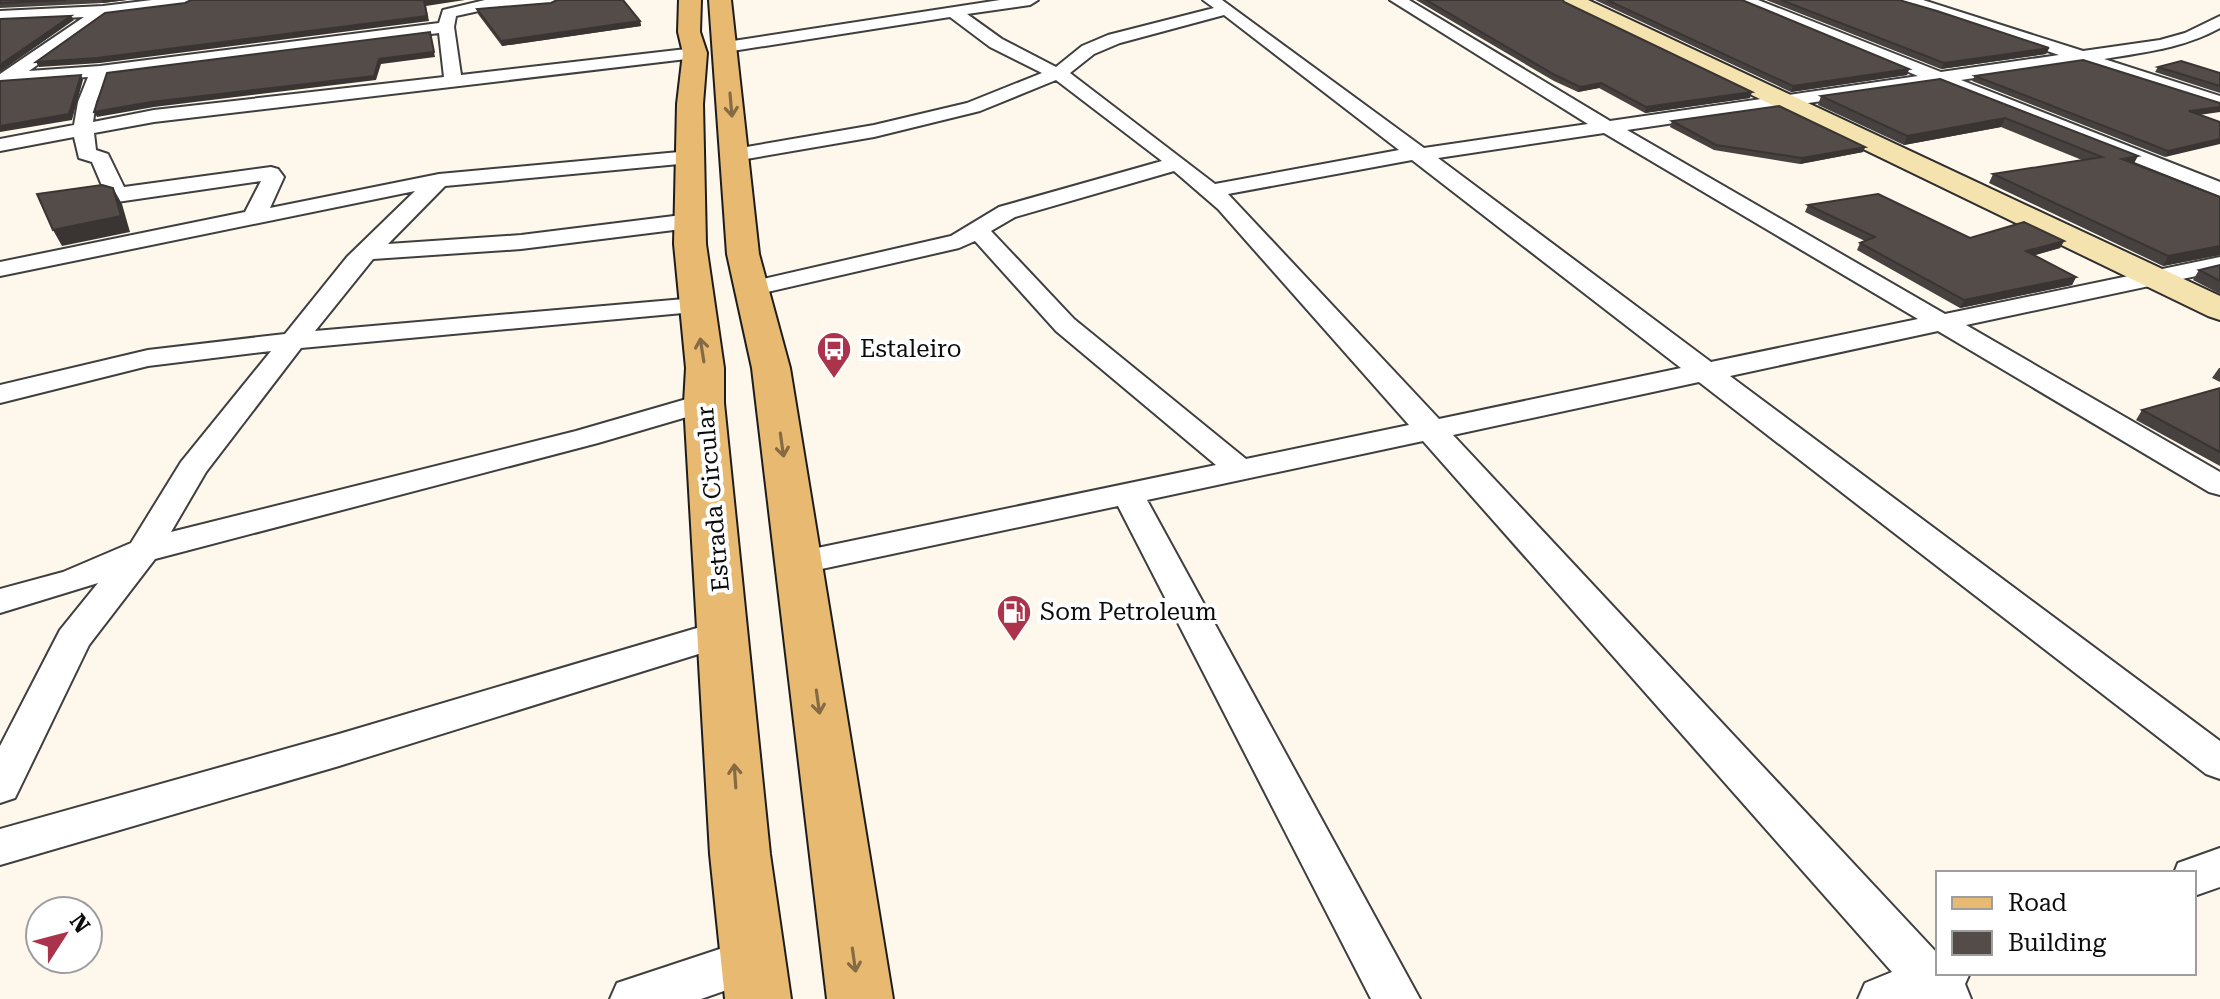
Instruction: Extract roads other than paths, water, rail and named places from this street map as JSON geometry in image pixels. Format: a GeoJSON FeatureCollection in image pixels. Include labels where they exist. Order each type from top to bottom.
{"type":"FeatureCollection","features":[{"type":"Feature","properties":{"kind":"main road","name":"Estrada Circular"},"geometry":{"type":"LineString","coordinates":[[690,0],[689,32],[710,50],[690,104],[690,221],[696,306],[705,368],[704,403],[740,854],[755,979]]}},
{"type":"Feature","properties":{"kind":"main road"},"geometry":{"type":"LineString","coordinates":[[720,0],[710,50],[735,155],[743,254],[771,368],[860,999]]}},
{"type":"Feature","properties":{"kind":"street"},"geometry":{"type":"LineString","coordinates":[[3,16],[35,0]]}},
{"type":"Feature","properties":{"kind":"street"},"geometry":{"type":"LineString","coordinates":[[3,16],[187,0]]}},
{"type":"Feature","properties":{"kind":"street"},"geometry":{"type":"LineString","coordinates":[[453,80],[446,27],[449,13],[469,3],[552,0]]}},
{"type":"Feature","properties":{"kind":"street"},"geometry":{"type":"LineString","coordinates":[[0,145],[82,128],[235,105],[710,50],[1030,0]]}},
{"type":"Feature","properties":{"kind":"street"},"geometry":{"type":"LineString","coordinates":[[1398,0],[1608,127],[2220,485]]}},
{"type":"Feature","properties":{"kind":"street"},"geometry":{"type":"LineString","coordinates":[[1571,0],[2220,309]]}},
{"type":"Feature","properties":{"kind":"street"},"geometry":{"type":"LineString","coordinates":[[1744,0],[2220,190]]}},
{"type":"Feature","properties":{"kind":"street"},"geometry":{"type":"LineString","coordinates":[[1908,0],[2220,102]]}},
{"type":"Feature","properties":{"kind":"street"},"geometry":{"type":"LineString","coordinates":[[735,155],[930,120],[973,107],[1059,73],[1088,50],[1114,39],[1219,4],[2220,763]]}},
{"type":"Feature","properties":{"kind":"street"},"geometry":{"type":"LineString","coordinates":[[3,81],[115,7]]}},
{"type":"Feature","properties":{"kind":"street"},"geometry":{"type":"LineString","coordinates":[[964,8],[996,43],[1059,73],[1210,191],[1434,430],[1941,984],[1882,999]]}},
{"type":"Feature","properties":{"kind":"street"},"geometry":{"type":"LineString","coordinates":[[1210,191],[1418,154],[2090,57],[2191,37],[2220,21]]}},
{"type":"Feature","properties":{"kind":"street"},"geometry":{"type":"LineString","coordinates":[[3,81],[446,27]]}},
{"type":"Feature","properties":{"kind":"street"},"geometry":{"type":"LineString","coordinates":[[100,71],[88,97],[82,128],[86,154],[101,158],[117,195],[271,173],[273,177],[254,218]]}},
{"type":"Feature","properties":{"kind":"street"},"geometry":{"type":"LineString","coordinates":[[0,269],[439,180],[690,157]]}},
{"type":"Feature","properties":{"kind":"street"},"geometry":{"type":"LineString","coordinates":[[750,289],[943,246],[959,241],[1007,212],[1178,163]]}},
{"type":"Feature","properties":{"kind":"street"},"geometry":{"type":"LineString","coordinates":[[0,786],[73,639],[143,551],[192,469],[367,252],[439,180]]}},
{"type":"Feature","properties":{"kind":"street"},"geometry":{"type":"LineString","coordinates":[[367,252],[521,242],[690,221]]}},
{"type":"Feature","properties":{"kind":"street"},"geometry":{"type":"LineString","coordinates":[[976,229],[1065,325],[1242,471]]}},
{"type":"Feature","properties":{"kind":"street"},"geometry":{"type":"LineString","coordinates":[[798,563],[2220,264]]}},
{"type":"Feature","properties":{"kind":"street"},"geometry":{"type":"LineString","coordinates":[[0,394],[148,358],[295,341],[696,306]]}},
{"type":"Feature","properties":{"kind":"street"},"geometry":{"type":"LineString","coordinates":[[0,601],[75,580],[143,551],[587,437],[704,403]]}},
{"type":"Feature","properties":{"kind":"street"},"geometry":{"type":"LineString","coordinates":[[1128,494],[1396,999]]}},
{"type":"Feature","properties":{"kind":"street"},"geometry":{"type":"LineString","coordinates":[[0,847],[339,750],[724,633]]}},
{"type":"Feature","properties":{"kind":"street"},"geometry":{"type":"LineString","coordinates":[[2196,876],[2220,867]]}},
{"type":"Feature","properties":{"kind":"street"},"geometry":{"type":"LineString","coordinates":[[634,999],[755,979]]}},
{"type":"Feature","properties":{"kind":"place","name":"Estaleiro"},"geometry":{"type":"Point","coordinates":[834,380]}},
{"type":"Feature","properties":{"kind":"place","name":"Som Petroleum"},"geometry":{"type":"Point","coordinates":[1014,643]}}]}
